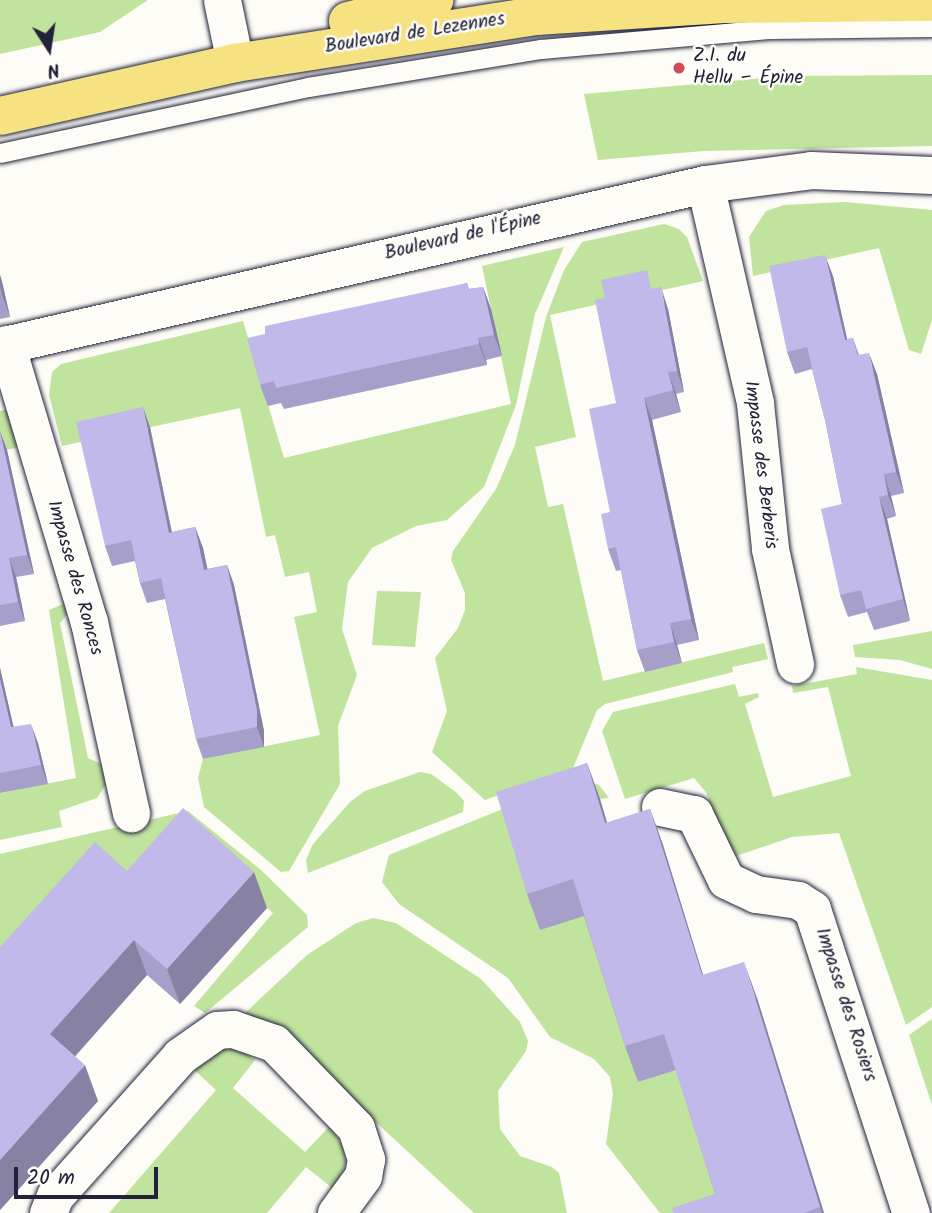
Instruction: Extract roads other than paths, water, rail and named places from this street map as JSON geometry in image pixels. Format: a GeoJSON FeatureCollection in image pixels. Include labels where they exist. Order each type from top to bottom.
{"type":"FeatureCollection","features":[{"type":"Feature","properties":{"kind":"main road","name":"Boulevard de Lezennes"},"geometry":{"type":"LineString","coordinates":[[235,63],[348,21],[434,0]]}},
{"type":"Feature","properties":{"kind":"main road","name":"Boulevard de Lezennes"},"geometry":{"type":"LineString","coordinates":[[0,116],[235,63],[536,16],[725,4],[932,2]]}},
{"type":"Feature","properties":{"kind":"street"},"geometry":{"type":"LineString","coordinates":[[222,0],[235,63]]}},
{"type":"Feature","properties":{"kind":"street","name":"Boulevard de l'Épine"},"geometry":{"type":"LineString","coordinates":[[3,345],[705,184],[811,170],[932,175]]}},
{"type":"Feature","properties":{"kind":"street","name":"Impasse des Berberis"},"geometry":{"type":"LineString","coordinates":[[705,184],[755,403],[770,549],[795,664]]}},
{"type":"Feature","properties":{"kind":"street","name":"Impasse des Ronces"},"geometry":{"type":"LineString","coordinates":[[3,345],[89,622],[131,813]]}},
{"type":"Feature","properties":{"kind":"street","name":"Impasse des Rosiers"},"geometry":{"type":"LineString","coordinates":[[660,807],[694,814],[726,880],[756,894],[799,900],[812,909],[911,1213]]}},
{"type":"Feature","properties":{"kind":"street"},"geometry":{"type":"LineString","coordinates":[[48,1213],[55,1196],[180,1056],[217,1030],[233,1029],[274,1043],[356,1128],[366,1159],[363,1176],[336,1213]]}},
{"type":"Feature","properties":{"kind":"lane"},"geometry":{"type":"LineString","coordinates":[[0,153],[308,87],[541,49],[771,29],[932,27]]}},
{"type":"Feature","properties":{"kind":"place","name":"Z.I. du Hellu – Épine"},"geometry":{"type":"Point","coordinates":[679,68]}}]}
